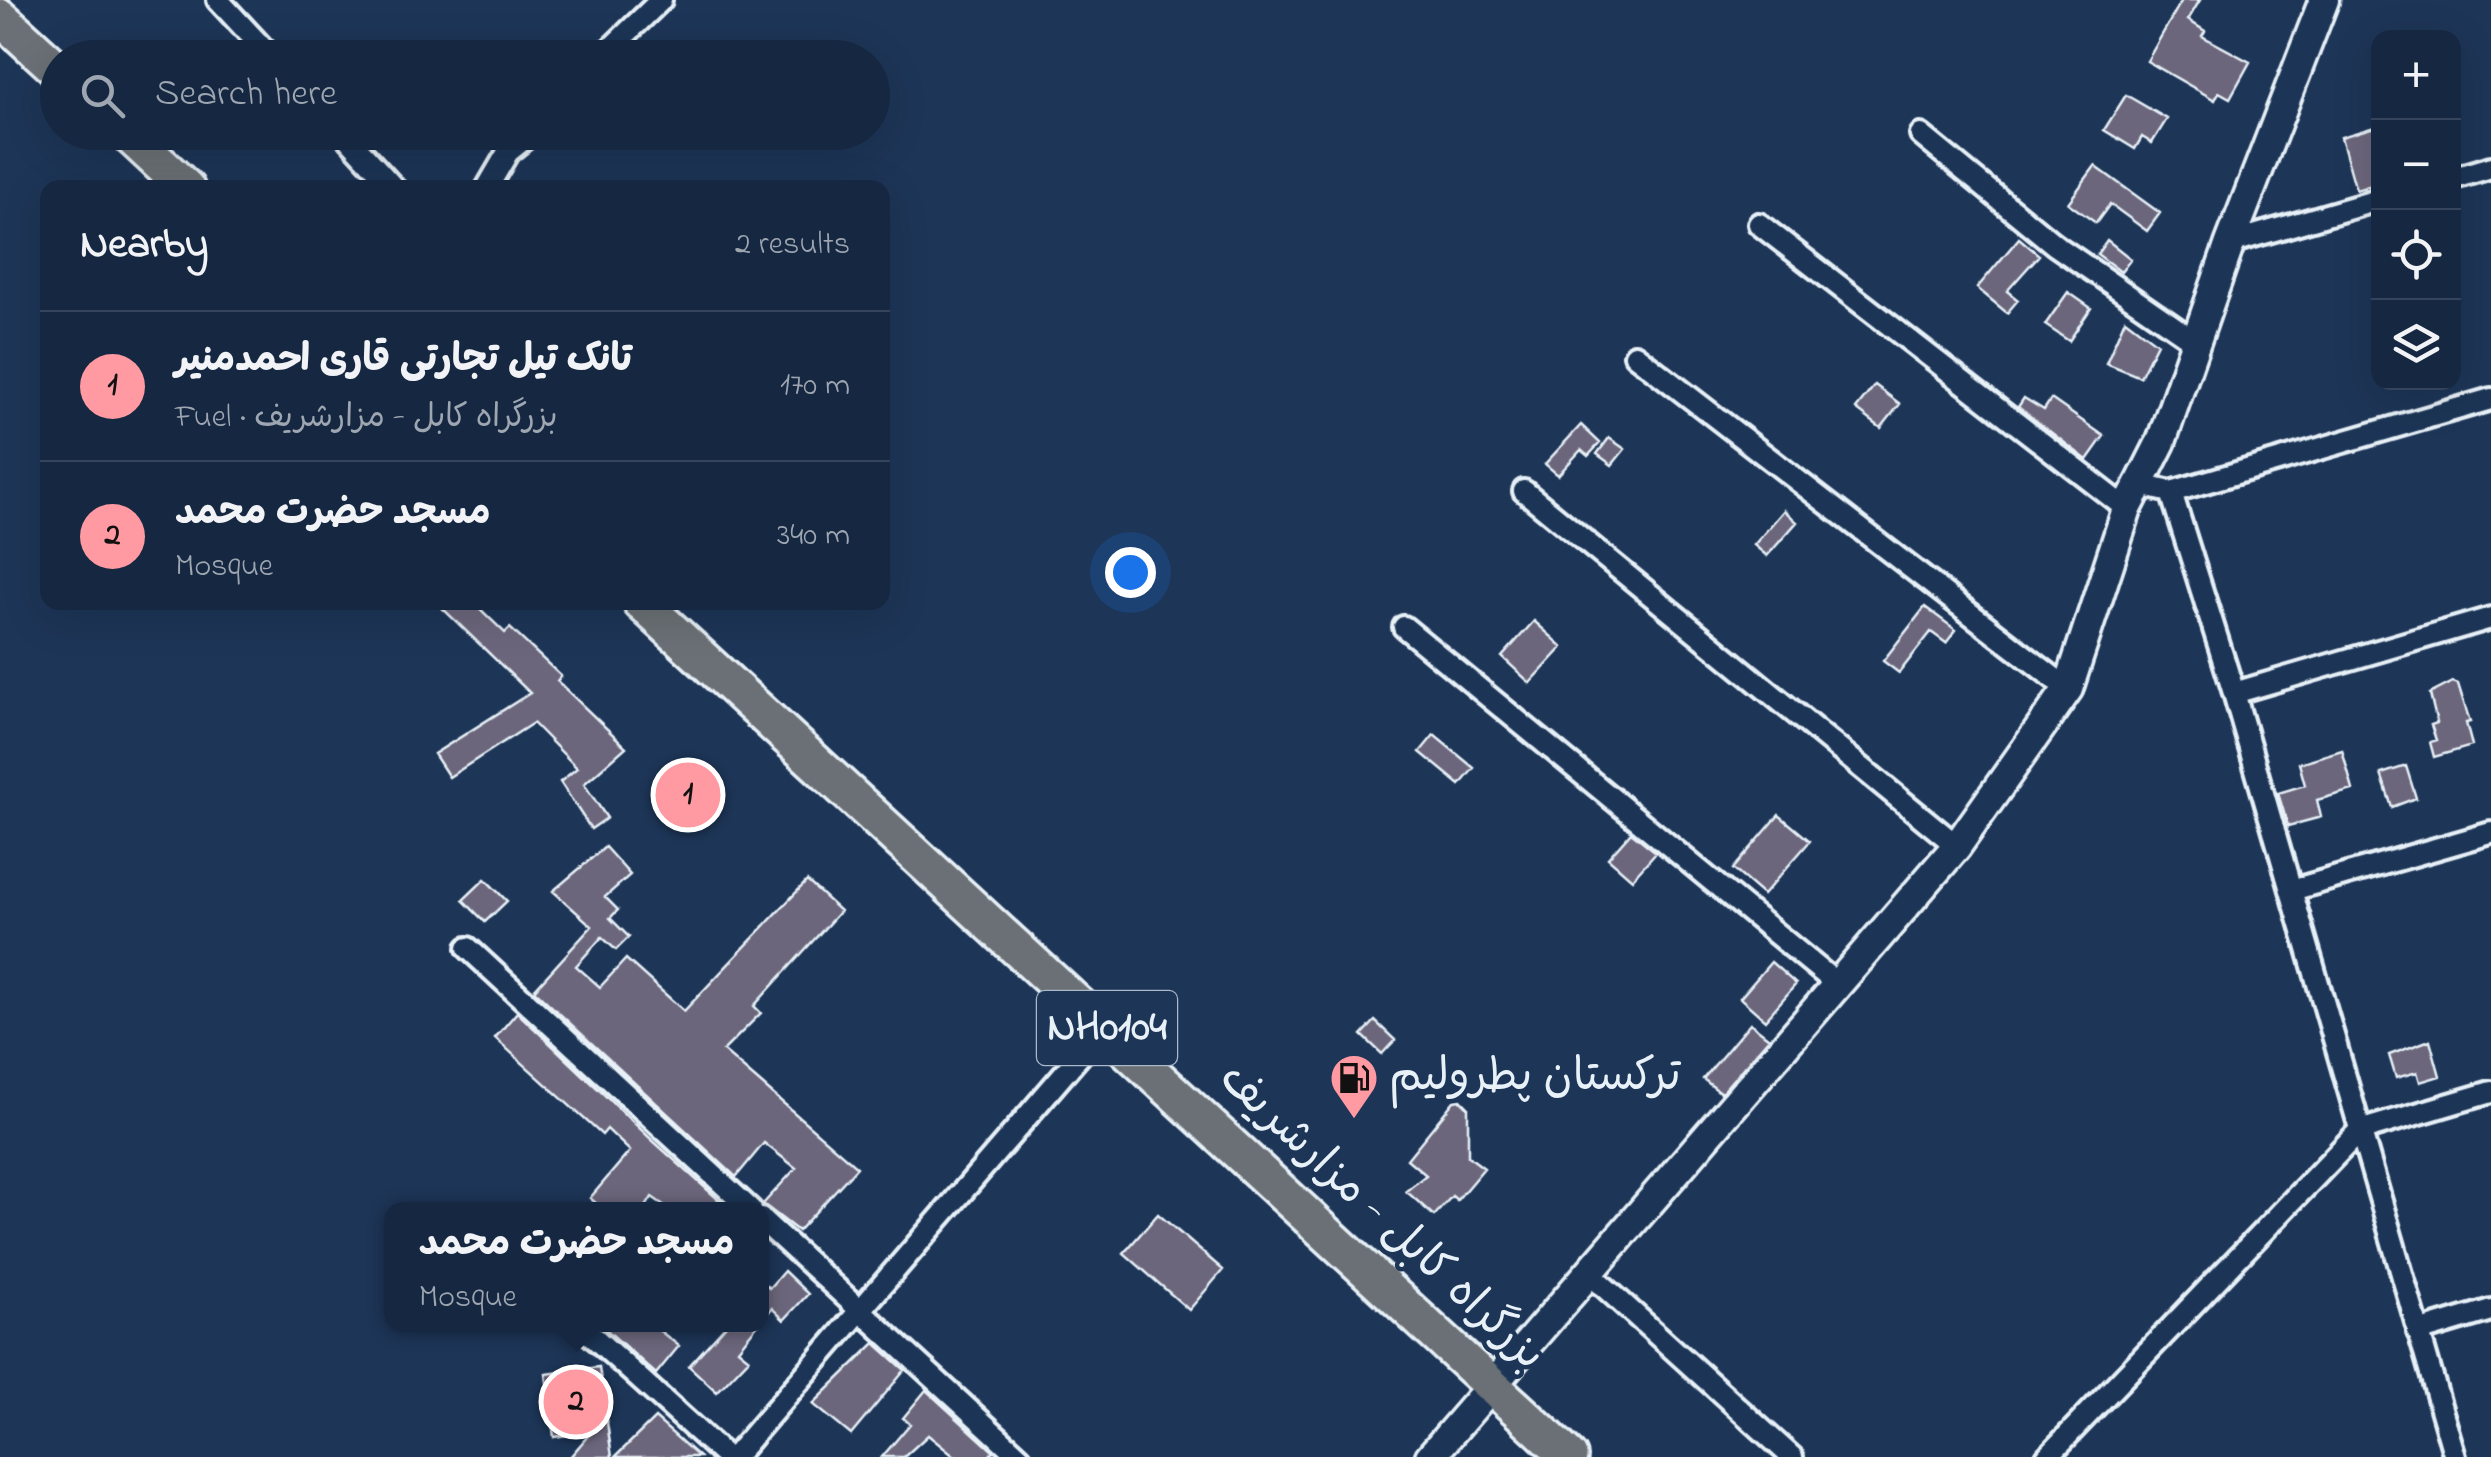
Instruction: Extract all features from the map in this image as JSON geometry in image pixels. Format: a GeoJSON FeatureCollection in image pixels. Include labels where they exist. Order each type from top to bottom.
{"type":"FeatureCollection","features":[{"type":"Feature","properties":{"kind":"highway"},"geometry":{"type":"LineString","coordinates":[[0,17],[40,54]]}},
{"type":"Feature","properties":{"kind":"highway"},"geometry":{"type":"LineString","coordinates":[[145,150],[177,180]]}},
{"type":"Feature","properties":{"kind":"highway","name":"بزرگراه کابل - مزارشریف"},"geometry":{"type":"LineString","coordinates":[[650,610],[1569,1457]]}},
{"type":"Feature","properties":{"kind":"street"},"geometry":{"type":"LineString","coordinates":[[218,0],[255,40]]}},
{"type":"Feature","properties":{"kind":"street"},"geometry":{"type":"LineString","coordinates":[[620,40],[661,0]]}},
{"type":"Feature","properties":{"kind":"street"},"geometry":{"type":"LineString","coordinates":[[1430,1457],[1957,846],[2068,689],[2134,497],[2162,442],[2230,243],[2329,2]]}},
{"type":"Feature","properties":{"kind":"street"},"geometry":{"type":"LineString","coordinates":[[1921,135],[2055,245],[2196,342]]}},
{"type":"Feature","properties":{"kind":"street"},"geometry":{"type":"LineString","coordinates":[[359,150],[387,180]]}},
{"type":"Feature","properties":{"kind":"street"},"geometry":{"type":"LineString","coordinates":[[491,180],[510,150]]}},
{"type":"Feature","properties":{"kind":"street"},"geometry":{"type":"LineString","coordinates":[[2461,176],[2491,167]]}},
{"type":"Feature","properties":{"kind":"street"},"geometry":{"type":"LineString","coordinates":[[2230,243],[2371,202]]}},
{"type":"Feature","properties":{"kind":"street"},"geometry":{"type":"LineString","coordinates":[[1759,224],[2134,497],[2171,492],[2491,399]]}},
{"type":"Feature","properties":{"kind":"street"},"geometry":{"type":"LineString","coordinates":[[1635,355],[2068,689]]}},
{"type":"Feature","properties":{"kind":"street"},"geometry":{"type":"LineString","coordinates":[[1524,491],[1957,846]]}},
{"type":"Feature","properties":{"kind":"street"},"geometry":{"type":"LineString","coordinates":[[2171,492],[2292,890],[2455,1457]]}},
{"type":"Feature","properties":{"kind":"street"},"geometry":{"type":"LineString","coordinates":[[2234,693],[2491,618]]}},
{"type":"Feature","properties":{"kind":"street"},"geometry":{"type":"LineString","coordinates":[[1404,627],[1837,984]]}},
{"type":"Feature","properties":{"kind":"street"},"geometry":{"type":"LineString","coordinates":[[2292,890],[2491,833]]}},
{"type":"Feature","properties":{"kind":"street"},"geometry":{"type":"LineString","coordinates":[[468,948],[742,1202]]}},
{"type":"Feature","properties":{"kind":"street"},"geometry":{"type":"LineString","coordinates":[[734,1457],[1105,1026]]}},
{"type":"Feature","properties":{"kind":"street"},"geometry":{"type":"LineString","coordinates":[[2047,1457],[2359,1132],[2491,1092]]}},
{"type":"Feature","properties":{"kind":"street"},"geometry":{"type":"LineString","coordinates":[[769,1226],[1020,1457]]}},
{"type":"Feature","properties":{"kind":"street"},"geometry":{"type":"LineString","coordinates":[[1589,1273],[1792,1457]]}},
{"type":"Feature","properties":{"kind":"street"},"geometry":{"type":"LineString","coordinates":[[2418,1332],[2491,1310]]}},
{"type":"Feature","properties":{"kind":"street"},"geometry":{"type":"LineString","coordinates":[[588,1332],[726,1457]]}},
{"type":"Feature","properties":{"kind":"building"},"geometry":{"type":"Polygon","coordinates":[[[2182,0],[2200,0],[2188,20],[2205,31],[2202,36],[2250,62],[2230,98],[2219,92],[2215,100],[2147,61],[2182,0]]]}},
{"type":"Feature","properties":{"kind":"building"},"geometry":{"type":"Polygon","coordinates":[[[2126,95],[2167,119],[2152,143],[2142,137],[2135,149],[2104,130],[2126,95]]]}},
{"type":"Feature","properties":{"kind":"building"},"geometry":{"type":"Polygon","coordinates":[[[2371,128],[2371,185],[2356,190],[2341,137],[2371,128]]]}},
{"type":"Feature","properties":{"kind":"building"},"geometry":{"type":"Polygon","coordinates":[[[2095,166],[2160,213],[2147,231],[2110,204],[2096,223],[2068,203],[2095,166]]]}},
{"type":"Feature","properties":{"kind":"building"},"geometry":{"type":"Polygon","coordinates":[[[2019,238],[2039,255],[2007,291],[2018,300],[2007,313],[1977,288],[2019,238]]]}},
{"type":"Feature","properties":{"kind":"building"},"geometry":{"type":"Polygon","coordinates":[[[2107,240],[2131,259],[2121,272],[2097,254],[2107,240]]]}},
{"type":"Feature","properties":{"kind":"building"},"geometry":{"type":"Polygon","coordinates":[[[2068,292],[2091,308],[2069,341],[2045,325],[2068,292]]]}},
{"type":"Feature","properties":{"kind":"building"},"geometry":{"type":"Polygon","coordinates":[[[2125,319],[2157,343],[2140,377],[2106,363],[2125,319]]]}},
{"type":"Feature","properties":{"kind":"building"},"geometry":{"type":"Polygon","coordinates":[[[1875,385],[1900,404],[1881,428],[1856,409],[1875,385]]]}},
{"type":"Feature","properties":{"kind":"building"},"geometry":{"type":"Polygon","coordinates":[[[2024,398],[2044,410],[2051,399],[2104,436],[2087,460],[2018,407],[2024,398]]]}},
{"type":"Feature","properties":{"kind":"building"},"geometry":{"type":"Polygon","coordinates":[[[1581,425],[1600,443],[1588,456],[1581,450],[1558,475],[1545,464],[1581,425]]]}},
{"type":"Feature","properties":{"kind":"building"},"geometry":{"type":"Polygon","coordinates":[[[1609,438],[1625,449],[1612,465],[1597,454],[1609,438]]]}},
{"type":"Feature","properties":{"kind":"building"},"geometry":{"type":"Polygon","coordinates":[[[1784,510],[1797,522],[1767,556],[1754,545],[1784,510]]]}},
{"type":"Feature","properties":{"kind":"building"},"geometry":{"type":"Polygon","coordinates":[[[1925,607],[1956,630],[1946,643],[1931,632],[1899,673],[1883,661],[1925,607]]]}},
{"type":"Feature","properties":{"kind":"building"},"geometry":{"type":"Polygon","coordinates":[[[444,610],[481,610],[505,633],[510,628],[561,676],[557,681],[626,747],[584,784],[607,818],[591,829],[560,782],[577,768],[533,723],[449,777],[434,754],[530,693],[444,610]]]}},
{"type":"Feature","properties":{"kind":"building"},"geometry":{"type":"Polygon","coordinates":[[[1534,621],[1563,647],[1530,683],[1502,657],[1534,621]]]}},
{"type":"Feature","properties":{"kind":"building"},"geometry":{"type":"Polygon","coordinates":[[[2453,682],[2458,684],[2470,722],[2466,723],[2472,746],[2434,757],[2430,742],[2436,740],[2431,725],[2437,723],[2430,694],[2453,682]]]}},
{"type":"Feature","properties":{"kind":"building"},"geometry":{"type":"Polygon","coordinates":[[[1434,735],[1474,768],[1460,785],[1420,752],[1434,735]]]}},
{"type":"Feature","properties":{"kind":"building"},"geometry":{"type":"Polygon","coordinates":[[[2342,750],[2353,790],[2317,800],[2321,817],[2288,826],[2278,793],[2305,785],[2299,763],[2342,750]]]}},
{"type":"Feature","properties":{"kind":"building"},"geometry":{"type":"Polygon","coordinates":[[[686,762],[723,798],[694,828],[657,793],[686,762]]]}},
{"type":"Feature","properties":{"kind":"building"},"geometry":{"type":"Polygon","coordinates":[[[2406,766],[2416,798],[2392,807],[2381,774],[2406,766]]]}},
{"type":"Feature","properties":{"kind":"building"},"geometry":{"type":"Polygon","coordinates":[[[1779,815],[1810,841],[1763,895],[1733,869],[1779,815]]]}},
{"type":"Feature","properties":{"kind":"building"},"geometry":{"type":"Polygon","coordinates":[[[1631,832],[1656,852],[1632,879],[1608,858],[1631,832]]]}},
{"type":"Feature","properties":{"kind":"building"},"geometry":{"type":"Polygon","coordinates":[[[605,847],[630,875],[605,897],[618,910],[610,918],[629,937],[616,950],[602,937],[576,966],[600,987],[626,959],[684,1011],[807,881],[840,911],[754,1006],[761,1013],[723,1051],[857,1167],[798,1231],[765,1202],[796,1168],[764,1143],[736,1177],[534,990],[592,926],[553,891],[605,847]]]}},
{"type":"Feature","properties":{"kind":"building"},"geometry":{"type":"Polygon","coordinates":[[[485,879],[507,901],[485,922],[463,900],[485,879]]]}},
{"type":"Feature","properties":{"kind":"building"},"geometry":{"type":"Polygon","coordinates":[[[1771,962],[1796,984],[1765,1020],[1740,998],[1771,962]]]}},
{"type":"Feature","properties":{"kind":"building"},"geometry":{"type":"Polygon","coordinates":[[[517,1012],[721,1202],[659,1202],[652,1197],[649,1202],[595,1202],[590,1198],[630,1151],[607,1129],[602,1135],[495,1038],[517,1012]]]}},
{"type":"Feature","properties":{"kind":"building"},"geometry":{"type":"Polygon","coordinates":[[[1375,1021],[1395,1040],[1382,1054],[1362,1035],[1375,1021]]]}},
{"type":"Feature","properties":{"kind":"building"},"geometry":{"type":"Polygon","coordinates":[[[1750,1023],[1769,1038],[1721,1093],[1703,1079],[1750,1023]]]}},
{"type":"Feature","properties":{"kind":"building"},"geometry":{"type":"Polygon","coordinates":[[[2430,1040],[2440,1076],[2420,1082],[2417,1072],[2396,1078],[2389,1055],[2430,1040]]]}},
{"type":"Feature","properties":{"kind":"building"},"geometry":{"type":"Polygon","coordinates":[[[1461,1100],[1468,1107],[1468,1156],[1484,1168],[1457,1200],[1452,1196],[1434,1216],[1406,1191],[1426,1175],[1407,1159],[1454,1101],[1461,1100]]]}},
{"type":"Feature","properties":{"kind":"building"},"geometry":{"type":"Polygon","coordinates":[[[1158,1214],[1223,1270],[1189,1310],[1124,1253],[1158,1214]]]}},
{"type":"Feature","properties":{"kind":"building"},"geometry":{"type":"Polygon","coordinates":[[[784,1271],[808,1294],[784,1320],[772,1308],[769,1312],[769,1288],[784,1271]]]}},
{"type":"Feature","properties":{"kind":"building"},"geometry":{"type":"Polygon","coordinates":[[[609,1332],[661,1332],[679,1346],[656,1374],[609,1332]]]}},
{"type":"Feature","properties":{"kind":"building"},"geometry":{"type":"Polygon","coordinates":[[[720,1332],[752,1332],[738,1349],[749,1358],[717,1392],[689,1366],[720,1332]]]}},
{"type":"Feature","properties":{"kind":"building"},"geometry":{"type":"Polygon","coordinates":[[[875,1343],[905,1370],[851,1435],[813,1404],[875,1343]]]}},
{"type":"Feature","properties":{"kind":"building"},"geometry":{"type":"Polygon","coordinates":[[[599,1367],[612,1457],[570,1457],[592,1431],[554,1437],[546,1374],[599,1367]]]}},
{"type":"Feature","properties":{"kind":"building"},"geometry":{"type":"Polygon","coordinates":[[[926,1390],[993,1451],[989,1457],[955,1457],[928,1435],[904,1457],[882,1457],[910,1424],[903,1418],[926,1390]]]}},
{"type":"Feature","properties":{"kind":"building"},"geometry":{"type":"Polygon","coordinates":[[[655,1418],[699,1457],[615,1457],[655,1418]]]}},
{"type":"Feature","properties":{"kind":"place","name":"تانک تیل تجارتی قاری احمدمنیر"},"geometry":{"type":"Point","coordinates":[688,795]}},
{"type":"Feature","properties":{"kind":"place","name":"ترکستان پطرولیم"},"geometry":{"type":"Point","coordinates":[1354,1120]}},
{"type":"Feature","properties":{"kind":"place","name":"مسجد حضرت محمد"},"geometry":{"type":"Point","coordinates":[576,1402]}}]}
